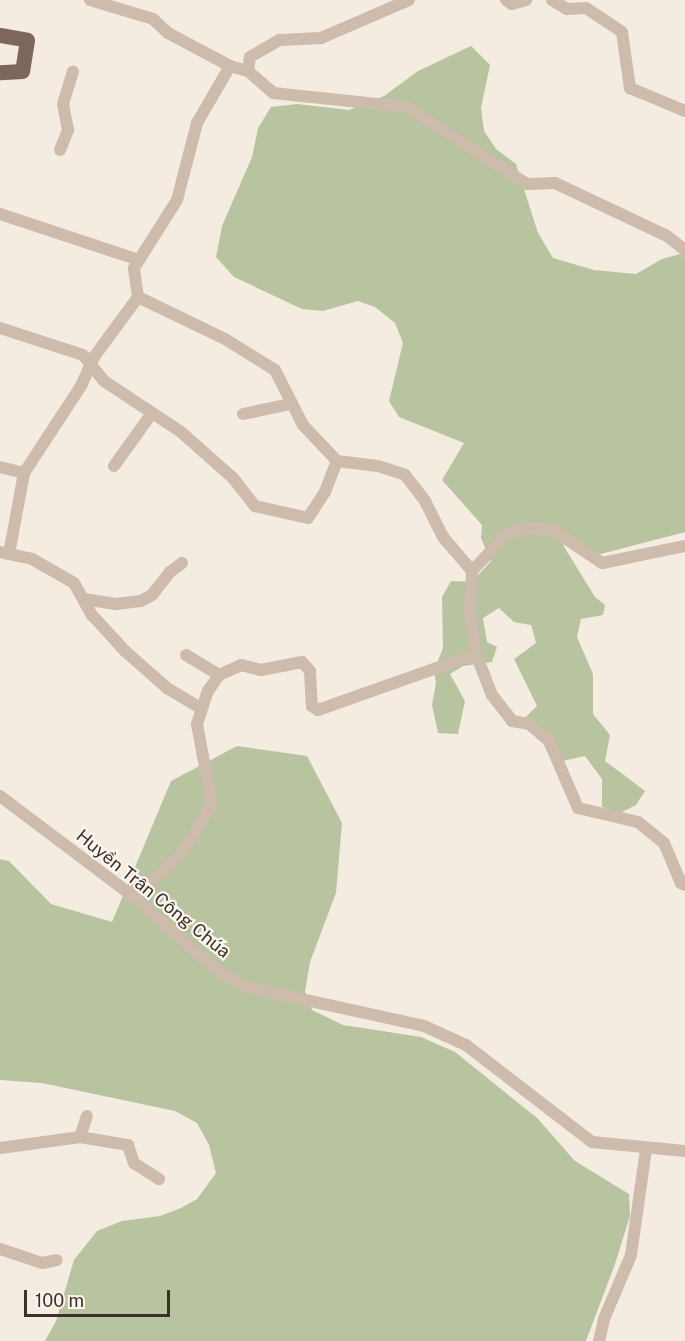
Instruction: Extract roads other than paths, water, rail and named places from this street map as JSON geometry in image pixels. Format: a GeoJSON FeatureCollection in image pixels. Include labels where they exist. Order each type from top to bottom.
{"type":"FeatureCollection","features":[{"type":"Feature","properties":{"kind":"main road"},"geometry":{"type":"LineString","coordinates":[[0,35],[27,39],[22,71],[0,72]]}},
{"type":"Feature","properties":{"kind":"street"},"geometry":{"type":"LineString","coordinates":[[90,0],[116,2],[153,19],[168,33],[230,66],[248,71],[273,93],[407,107],[526,184],[555,183],[667,236],[685,250]]}},
{"type":"Feature","properties":{"kind":"street"},"geometry":{"type":"LineString","coordinates":[[248,71],[250,57],[280,40],[321,38],[409,0]]}},
{"type":"Feature","properties":{"kind":"street"},"geometry":{"type":"LineString","coordinates":[[506,0],[512,4],[526,0]]}},
{"type":"Feature","properties":{"kind":"street"},"geometry":{"type":"LineString","coordinates":[[552,0],[567,9],[586,8],[622,32],[630,88],[685,111]]}},
{"type":"Feature","properties":{"kind":"street"},"geometry":{"type":"LineString","coordinates":[[200,708],[166,688],[125,651],[92,615],[84,599],[69,580],[32,559],[4,553],[24,473],[81,386],[89,365],[138,297],[134,268],[177,200],[197,123],[230,66]]}},
{"type":"Feature","properties":{"kind":"street"},"geometry":{"type":"LineString","coordinates":[[60,150],[68,130],[63,104],[73,72]]}},
{"type":"Feature","properties":{"kind":"street"},"geometry":{"type":"LineString","coordinates":[[0,214],[139,260]]}},
{"type":"Feature","properties":{"kind":"street"},"geometry":{"type":"LineString","coordinates":[[138,297],[225,339],[270,366],[279,375],[303,425],[337,461],[378,466],[405,475],[425,501],[443,537],[472,571]]}},
{"type":"Feature","properties":{"kind":"street"},"geometry":{"type":"LineString","coordinates":[[0,328],[83,355],[104,381],[153,413],[233,478],[252,504],[277,512],[310,516],[337,461]]}},
{"type":"Feature","properties":{"kind":"street"},"geometry":{"type":"LineString","coordinates":[[243,414],[291,404]]}},
{"type":"Feature","properties":{"kind":"street"},"geometry":{"type":"LineString","coordinates":[[114,466],[153,413]]}},
{"type":"Feature","properties":{"kind":"street"},"geometry":{"type":"LineString","coordinates":[[0,468],[24,473]]}},
{"type":"Feature","properties":{"kind":"street"},"geometry":{"type":"LineString","coordinates":[[685,546],[602,563],[553,530],[525,528],[507,534],[472,571],[470,612],[476,654],[492,695],[512,721],[529,724],[549,741],[578,808],[638,822],[664,843],[681,883],[685,885]]}},
{"type":"Feature","properties":{"kind":"street"},"geometry":{"type":"LineString","coordinates":[[84,599],[116,604],[141,601],[152,595],[170,572],[182,563]]}},
{"type":"Feature","properties":{"kind":"street"},"geometry":{"type":"LineString","coordinates":[[134,898],[181,855],[212,806],[212,793],[197,741],[200,708],[219,675],[241,666],[261,670],[303,662],[310,671],[312,706],[318,710],[476,654]]}},
{"type":"Feature","properties":{"kind":"street"},"geometry":{"type":"LineString","coordinates":[[186,655],[219,675]]}},
{"type":"Feature","properties":{"kind":"street","name":"Huyền Trân Công Chúa"},"geometry":{"type":"LineString","coordinates":[[0,796],[134,898],[217,971],[247,987],[424,1026],[466,1045],[592,1142],[685,1151]]}},
{"type":"Feature","properties":{"kind":"street"},"geometry":{"type":"LineString","coordinates":[[80,1137],[87,1116]]}},
{"type":"Feature","properties":{"kind":"street"},"geometry":{"type":"LineString","coordinates":[[0,1148],[80,1137],[128,1146],[134,1163],[159,1179]]}},
{"type":"Feature","properties":{"kind":"street"},"geometry":{"type":"LineString","coordinates":[[599,1341],[604,1318],[631,1255],[646,1149]]}},
{"type":"Feature","properties":{"kind":"street"},"geometry":{"type":"LineString","coordinates":[[0,1249],[42,1263],[57,1260]]}}]}
